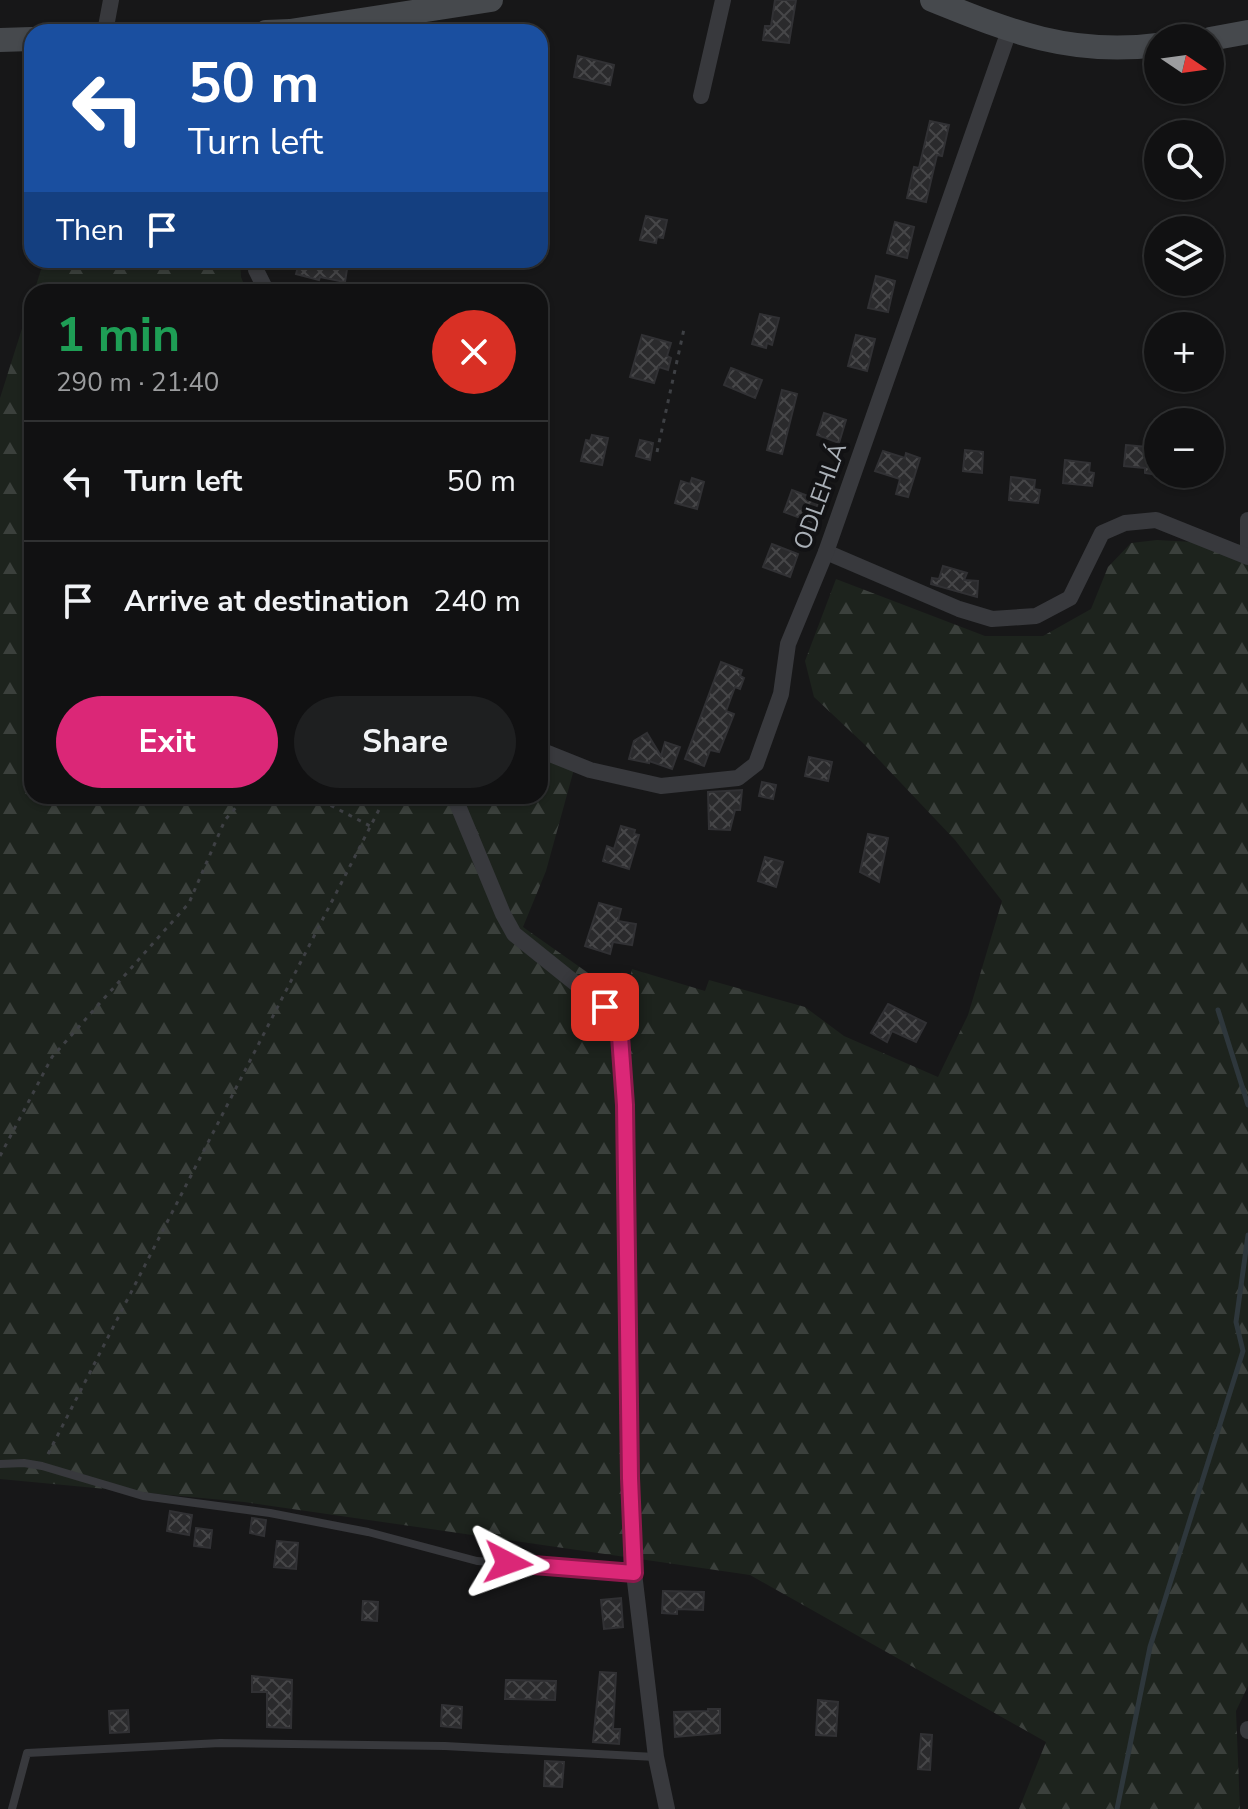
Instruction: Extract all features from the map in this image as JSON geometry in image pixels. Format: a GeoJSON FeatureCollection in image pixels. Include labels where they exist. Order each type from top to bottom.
{"type":"FeatureCollection","features":[{"type":"Feature","properties":{"kind":"main road"},"geometry":{"type":"LineString","coordinates":[[325,24],[400,7],[491,0]]}},
{"type":"Feature","properties":{"kind":"main road"},"geometry":{"type":"LineString","coordinates":[[932,0],[1009,31],[1065,45],[1144,47]]}},
{"type":"Feature","properties":{"kind":"main road"},"geometry":{"type":"LineString","coordinates":[[1224,36],[1248,32]]}},
{"type":"Feature","properties":{"kind":"main road"},"geometry":{"type":"LineString","coordinates":[[0,40],[24,39]]}},
{"type":"Feature","properties":{"kind":"street"},"geometry":{"type":"LineString","coordinates":[[106,24],[111,0]]}},
{"type":"Feature","properties":{"kind":"street"},"geometry":{"type":"LineString","coordinates":[[701,96],[723,0]]}},
{"type":"Feature","properties":{"kind":"street","name":"ODLEHLÁ"},"geometry":{"type":"LineString","coordinates":[[548,753],[590,770],[661,786],[738,778],[756,764],[781,694],[788,644],[826,552],[1009,31]]}},
{"type":"Feature","properties":{"kind":"street"},"geometry":{"type":"LineString","coordinates":[[826,552],[959,609],[992,619],[1036,616],[1070,598],[1102,533],[1125,523],[1156,520],[1247,556],[1248,520]]}},
{"type":"Feature","properties":{"kind":"street"},"geometry":{"type":"LineString","coordinates":[[457,804],[514,934],[605,1007],[620,1036],[625,1105],[634,1573],[656,1757],[667,1809]]}},
{"type":"Feature","properties":{"kind":"lane"},"geometry":{"type":"LineString","coordinates":[[0,1464],[42,1466],[143,1496],[270,1513],[368,1532],[477,1561],[634,1573]]}},
{"type":"Feature","properties":{"kind":"lane"},"geometry":{"type":"LineString","coordinates":[[12,1809],[27,1753],[220,1743],[445,1746],[656,1757]]}},
{"type":"Feature","properties":{"kind":"path"},"geometry":{"type":"LineString","coordinates":[[657,452],[684,329]]}},
{"type":"Feature","properties":{"kind":"path"},"geometry":{"type":"LineString","coordinates":[[0,1156],[52,1057],[189,903],[225,820],[239,804]]}},
{"type":"Feature","properties":{"kind":"path"},"geometry":{"type":"LineString","coordinates":[[328,804],[371,827]]}},
{"type":"Feature","properties":{"kind":"path"},"geometry":{"type":"LineString","coordinates":[[42,1466],[382,804]]}},
{"type":"Feature","properties":{"kind":"green space"},"geometry":{"type":"Polygon","coordinates":[[[42,268],[240,268],[244,284],[36,284],[42,268]]]}},
{"type":"Feature","properties":{"kind":"green space"},"geometry":{"type":"Polygon","coordinates":[[[24,322],[24,804],[548,804],[548,750],[576,762],[546,871],[523,927],[625,999],[632,969],[705,991],[709,980],[805,1007],[844,1036],[938,1077],[968,1015],[1002,901],[955,840],[864,744],[814,697],[805,661],[836,579],[985,636],[1043,636],[1091,609],[1108,567],[1131,543],[1157,540],[1248,545],[1248,1686],[1236,1711],[1240,1809],[1019,1809],[1046,1742],[750,1575],[244,1502],[0,1479],[0,398],[24,322]]]}},
{"type":"Feature","properties":{"kind":"building"},"geometry":{"type":"Polygon","coordinates":[[[775,0],[796,0],[789,43],[763,40],[765,26],[771,26],[775,0]]]}},
{"type":"Feature","properties":{"kind":"building"},"geometry":{"type":"Polygon","coordinates":[[[578,56],[614,65],[610,85],[574,77],[578,56]]]}},
{"type":"Feature","properties":{"kind":"building"},"geometry":{"type":"Polygon","coordinates":[[[930,121],[949,125],[942,156],[937,155],[926,202],[907,198],[914,167],[919,168],[930,121]]]}},
{"type":"Feature","properties":{"kind":"building"},"geometry":{"type":"Polygon","coordinates":[[[646,216],[667,220],[663,238],[657,237],[656,243],[640,240],[646,216]]]}},
{"type":"Feature","properties":{"kind":"building"},"geometry":{"type":"Polygon","coordinates":[[[895,222],[914,227],[907,258],[887,253],[895,222]]]}},
{"type":"Feature","properties":{"kind":"building"},"geometry":{"type":"Polygon","coordinates":[[[298,268],[347,268],[345,282],[296,274],[298,268]]]}},
{"type":"Feature","properties":{"kind":"building"},"geometry":{"type":"Polygon","coordinates":[[[876,276],[895,281],[888,312],[868,308],[876,276]]]}},
{"type":"Feature","properties":{"kind":"building"},"geometry":{"type":"Polygon","coordinates":[[[760,314],[779,318],[772,345],[767,343],[766,348],[752,344],[760,314]]]}},
{"type":"Feature","properties":{"kind":"building"},"geometry":{"type":"Polygon","coordinates":[[[642,335],[671,343],[667,356],[671,358],[668,370],[659,367],[654,383],[630,377],[642,335]]]}},
{"type":"Feature","properties":{"kind":"building"},"geometry":{"type":"Polygon","coordinates":[[[856,335],[875,339],[867,371],[848,366],[856,335]]]}},
{"type":"Feature","properties":{"kind":"building"},"geometry":{"type":"Polygon","coordinates":[[[731,368],[762,380],[755,398],[724,385],[731,368]]]}},
{"type":"Feature","properties":{"kind":"building"},"geometry":{"type":"Polygon","coordinates":[[[782,390],[797,394],[782,454],[767,450],[782,390]]]}},
{"type":"Feature","properties":{"kind":"building"},"geometry":{"type":"Polygon","coordinates":[[[824,413],[846,420],[839,443],[817,435],[824,413]]]}},
{"type":"Feature","properties":{"kind":"building"},"geometry":{"type":"Polygon","coordinates":[[[592,435],[608,438],[602,465],[581,461],[586,440],[590,441],[592,435]]]}},
{"type":"Feature","properties":{"kind":"building"},"geometry":{"type":"Polygon","coordinates":[[[640,440],[653,443],[650,460],[636,456],[640,440]]]}},
{"type":"Feature","properties":{"kind":"building"},"geometry":{"type":"Polygon","coordinates":[[[1126,445],[1144,447],[1144,468],[1124,466],[1126,445]]]}},
{"type":"Feature","properties":{"kind":"building"},"geometry":{"type":"Polygon","coordinates":[[[965,450],[983,452],[982,473],[963,471],[965,450]]]}},
{"type":"Feature","properties":{"kind":"building"},"geometry":{"type":"Polygon","coordinates":[[[883,451],[905,458],[906,453],[920,458],[908,497],[896,494],[900,479],[875,471],[883,451]]]}},
{"type":"Feature","properties":{"kind":"building"},"geometry":{"type":"Polygon","coordinates":[[[1065,460],[1090,463],[1089,472],[1094,473],[1092,486],[1063,483],[1065,460]]]}},
{"type":"Feature","properties":{"kind":"building"},"geometry":{"type":"Polygon","coordinates":[[[1011,477],[1035,480],[1034,489],[1040,490],[1038,503],[1009,500],[1011,477]]]}},
{"type":"Feature","properties":{"kind":"building"},"geometry":{"type":"Polygon","coordinates":[[[692,478],[704,482],[697,509],[675,503],[681,481],[690,484],[692,478]]]}},
{"type":"Feature","properties":{"kind":"building"},"geometry":{"type":"Polygon","coordinates":[[[792,490],[819,500],[811,522],[784,512],[792,490]]]}},
{"type":"Feature","properties":{"kind":"building"},"geometry":{"type":"Polygon","coordinates":[[[772,544],[798,554],[790,577],[763,567],[772,544]]]}},
{"type":"Feature","properties":{"kind":"building"},"geometry":{"type":"Polygon","coordinates":[[[943,566],[967,573],[964,580],[978,581],[977,597],[931,584],[932,578],[939,579],[943,566]]]}},
{"type":"Feature","properties":{"kind":"building"},"geometry":{"type":"Polygon","coordinates":[[[721,662],[742,670],[740,676],[744,678],[740,689],[735,687],[726,711],[734,714],[719,752],[710,750],[704,766],[685,759],[721,662]]]}},
{"type":"Feature","properties":{"kind":"building"},"geometry":{"type":"Polygon","coordinates":[[[647,733],[661,756],[665,742],[680,747],[672,769],[649,761],[629,759],[634,741],[647,733]]]}},
{"type":"Feature","properties":{"kind":"building"},"geometry":{"type":"Polygon","coordinates":[[[809,757],[832,762],[828,781],[805,776],[809,757]]]}},
{"type":"Feature","properties":{"kind":"building"},"geometry":{"type":"Polygon","coordinates":[[[762,782],[776,785],[773,799],[759,796],[762,782]]]}},
{"type":"Feature","properties":{"kind":"building"},"geometry":{"type":"Polygon","coordinates":[[[742,790],[740,810],[735,810],[730,830],[709,829],[708,792],[742,790]]]}},
{"type":"Feature","properties":{"kind":"building"},"geometry":{"type":"Polygon","coordinates":[[[621,826],[635,830],[634,834],[639,835],[629,869],[603,861],[607,846],[614,849],[621,826]]]}},
{"type":"Feature","properties":{"kind":"building"},"geometry":{"type":"Polygon","coordinates":[[[868,834],[888,838],[879,882],[860,872],[868,834]]]}},
{"type":"Feature","properties":{"kind":"building"},"geometry":{"type":"Polygon","coordinates":[[[765,857],[783,862],[776,887],[758,881],[765,857]]]}},
{"type":"Feature","properties":{"kind":"building"},"geometry":{"type":"Polygon","coordinates":[[[599,903],[621,909],[618,921],[636,924],[632,945],[613,942],[610,954],[585,946],[599,903]]]}},
{"type":"Feature","properties":{"kind":"building"},"geometry":{"type":"Polygon","coordinates":[[[888,1004],[926,1023],[916,1042],[892,1031],[887,1042],[871,1033],[888,1004]]]}},
{"type":"Feature","properties":{"kind":"building"},"geometry":{"type":"Polygon","coordinates":[[[170,1511],[192,1515],[189,1535],[167,1531],[170,1511]]]}},
{"type":"Feature","properties":{"kind":"building"},"geometry":{"type":"Polygon","coordinates":[[[252,1518],[266,1520],[264,1536],[250,1533],[252,1518]]]}},
{"type":"Feature","properties":{"kind":"building"},"geometry":{"type":"Polygon","coordinates":[[[196,1528],[212,1530],[210,1548],[194,1546],[196,1528]]]}},
{"type":"Feature","properties":{"kind":"building"},"geometry":{"type":"Polygon","coordinates":[[[277,1541],[298,1543],[296,1569],[274,1567],[277,1541]]]}},
{"type":"Feature","properties":{"kind":"building"},"geometry":{"type":"Polygon","coordinates":[[[663,1591],[704,1592],[703,1610],[677,1609],[677,1614],[662,1613],[663,1591]]]}},
{"type":"Feature","properties":{"kind":"building"},"geometry":{"type":"Polygon","coordinates":[[[621,1598],[623,1627],[604,1629],[601,1600],[621,1598]]]}},
{"type":"Feature","properties":{"kind":"building"},"geometry":{"type":"Polygon","coordinates":[[[363,1601],[378,1602],[377,1621],[362,1620],[363,1601]]]}},
{"type":"Feature","properties":{"kind":"building"},"geometry":{"type":"Polygon","coordinates":[[[600,1672],[616,1673],[613,1729],[620,1729],[619,1744],[593,1742],[600,1672]]]}},
{"type":"Feature","properties":{"kind":"building"},"geometry":{"type":"Polygon","coordinates":[[[252,1676],[292,1680],[291,1728],[267,1727],[267,1692],[252,1692],[252,1676]]]}},
{"type":"Feature","properties":{"kind":"building"},"geometry":{"type":"Polygon","coordinates":[[[506,1680],[556,1681],[555,1700],[505,1699],[506,1680]]]}},
{"type":"Feature","properties":{"kind":"building"},"geometry":{"type":"Polygon","coordinates":[[[818,1700],[838,1702],[836,1736],[816,1735],[818,1700]]]}},
{"type":"Feature","properties":{"kind":"building"},"geometry":{"type":"Polygon","coordinates":[[[442,1705],[462,1707],[461,1728],[441,1726],[442,1705]]]}},
{"type":"Feature","properties":{"kind":"building"},"geometry":{"type":"Polygon","coordinates":[[[720,1709],[720,1733],[675,1737],[674,1712],[720,1709]]]}},
{"type":"Feature","properties":{"kind":"building"},"geometry":{"type":"Polygon","coordinates":[[[128,1710],[129,1732],[110,1733],[109,1711],[128,1710]]]}},
{"type":"Feature","properties":{"kind":"building"},"geometry":{"type":"Polygon","coordinates":[[[921,1734],[932,1735],[930,1770],[918,1769],[921,1734]]]}},
{"type":"Feature","properties":{"kind":"building"},"geometry":{"type":"Polygon","coordinates":[[[545,1761],[564,1762],[562,1787],[544,1786],[545,1761]]]}},
{"type":"Feature","properties":{"kind":"waterway"},"geometry":{"type":"LineString","coordinates":[[1218,1010],[1248,1105]]}},
{"type":"Feature","properties":{"kind":"waterway"},"geometry":{"type":"LineString","coordinates":[[1117,1809],[1150,1647],[1243,1351],[1236,1322],[1248,1235]]}},
{"type":"Feature","properties":{"kind":"route"},"geometry":{"type":"LineString","coordinates":[[508,1563],[634,1573],[625,1105],[620,1036],[605,1007]]}}]}
